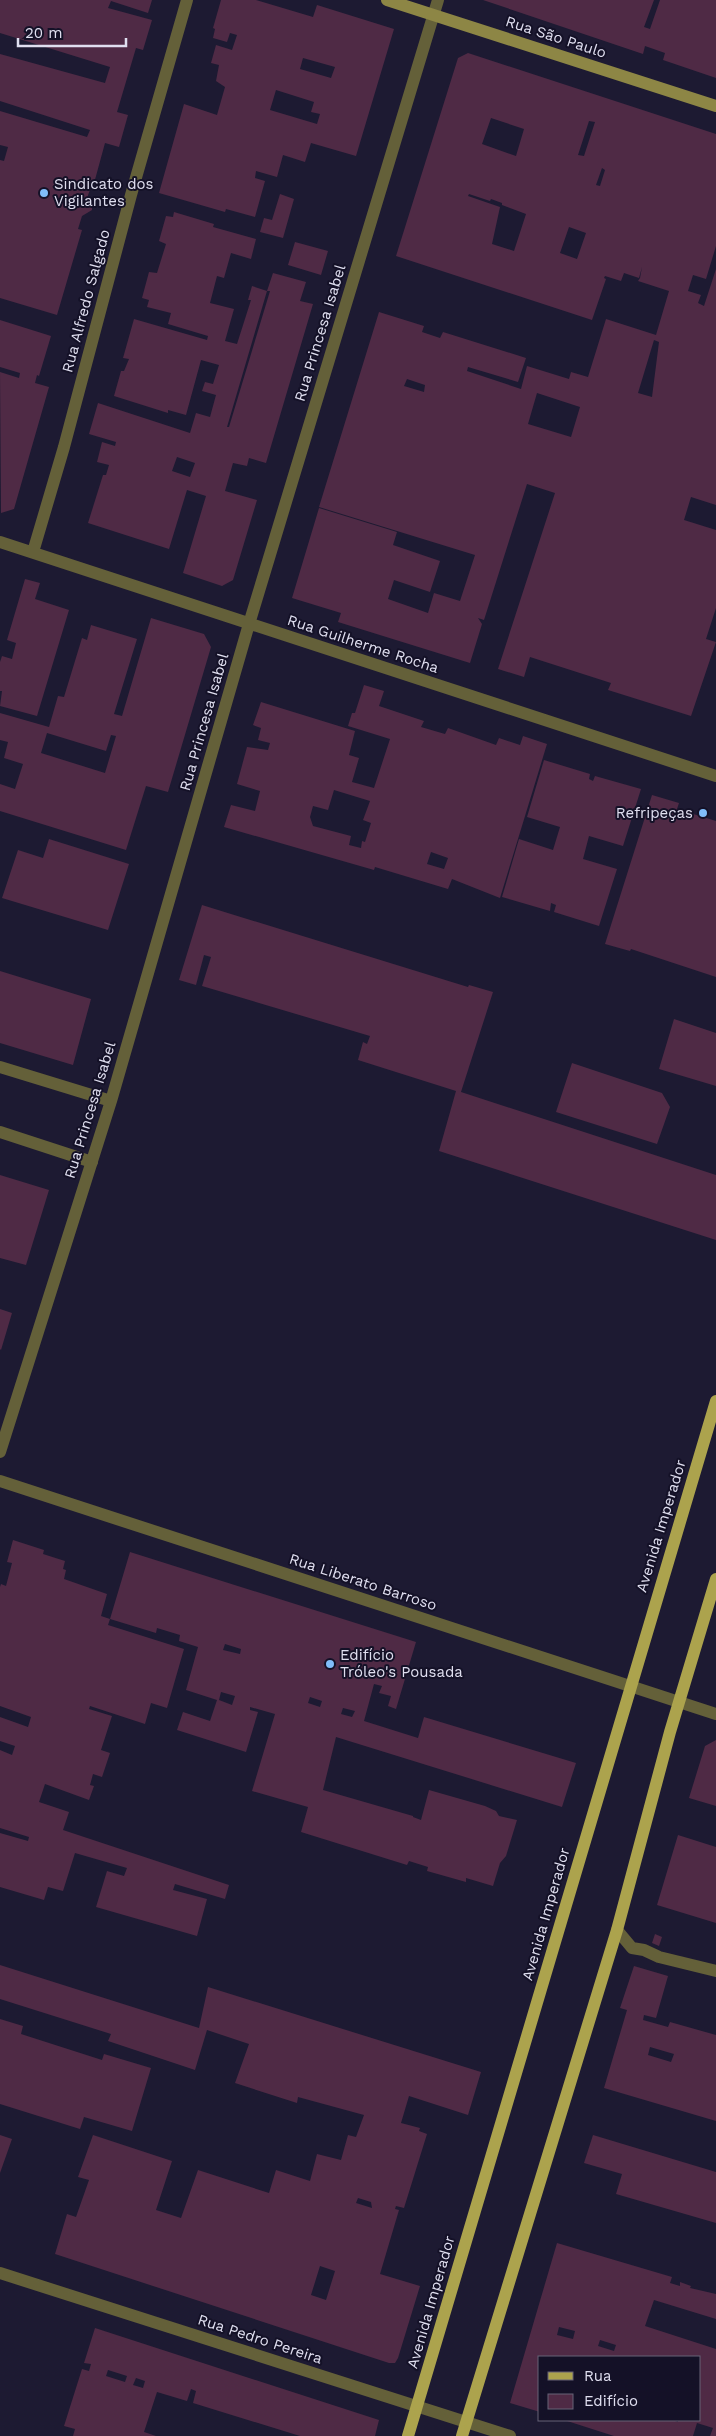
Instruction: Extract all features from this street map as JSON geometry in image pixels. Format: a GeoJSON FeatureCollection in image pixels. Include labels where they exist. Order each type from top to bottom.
{"type":"FeatureCollection","features":[{"type":"Feature","properties":{"kind":"main road","name":"Rua São Paulo"},"geometry":{"type":"LineString","coordinates":[[387,0],[716,106]]}},
{"type":"Feature","properties":{"kind":"main road","name":"Avenida Imperador"},"geometry":{"type":"LineString","coordinates":[[408,2436],[716,1401]]}},
{"type":"Feature","properties":{"kind":"main road"},"geometry":{"type":"LineString","coordinates":[[462,2436],[617,1930],[679,1702],[716,1579]]}},
{"type":"Feature","properties":{"kind":"street","name":"Rua Alfredo Salgado"},"geometry":{"type":"LineString","coordinates":[[33,552],[187,0]]}},
{"type":"Feature","properties":{"kind":"street","name":"Rua Princesa Isabel"},"geometry":{"type":"LineString","coordinates":[[0,1452],[111,1101],[248,624],[438,0]]}},
{"type":"Feature","properties":{"kind":"street","name":"Rua Guilherme Rocha"},"geometry":{"type":"LineString","coordinates":[[0,542],[716,776]]}},
{"type":"Feature","properties":{"kind":"street"},"geometry":{"type":"LineString","coordinates":[[0,1067],[111,1101]]}},
{"type":"Feature","properties":{"kind":"street"},"geometry":{"type":"LineString","coordinates":[[0,1132],[92,1162]]}},
{"type":"Feature","properties":{"kind":"street","name":"Rua Liberato Barroso"},"geometry":{"type":"LineString","coordinates":[[0,1481],[716,1714]]}},
{"type":"Feature","properties":{"kind":"street"},"geometry":{"type":"LineString","coordinates":[[617,1930],[632,1948],[644,1950],[659,1957],[716,1971]]}},
{"type":"Feature","properties":{"kind":"street","name":"Rua Pedro Pereira"},"geometry":{"type":"LineString","coordinates":[[0,2273],[510,2436]]}},
{"type":"Feature","properties":{"kind":"building"},"geometry":{"type":"Polygon","coordinates":[[[0,0],[152,0],[148,13],[111,1],[108,8],[152,20],[143,50],[136,48],[117,112],[128,115],[119,147],[105,143],[93,187],[91,187],[87,198],[92,204],[92,210],[82,216],[78,229],[82,230],[57,315],[0,298],[0,160],[4,161],[8,147],[0,145],[0,111],[87,137],[90,130],[0,101],[0,54],[105,83],[110,67],[0,33],[0,0]]]}},
{"type":"Feature","properties":{"kind":"building"},"geometry":{"type":"Polygon","coordinates":[[[221,0],[256,0],[313,17],[317,5],[394,29],[356,156],[311,143],[305,162],[283,155],[277,177],[256,171],[255,178],[265,181],[255,217],[226,209],[225,212],[159,193],[184,104],[217,115],[225,87],[216,81],[219,65],[211,63],[216,45],[232,50],[237,35],[230,33],[227,42],[213,38],[215,29],[213,28],[221,0]],[[303,58],[300,69],[331,78],[335,67],[303,58]],[[276,90],[270,110],[317,124],[320,114],[311,112],[314,102],[276,90]]]}},
{"type":"Feature","properties":{"kind":"building"},"geometry":{"type":"Polygon","coordinates":[[[483,0],[654,0],[644,27],[650,29],[660,0],[716,0],[716,78],[663,60],[665,53],[645,46],[643,54],[483,0]]]}},
{"type":"Feature","properties":{"kind":"building"},"geometry":{"type":"Polygon","coordinates":[[[468,53],[716,134],[716,246],[706,279],[693,275],[688,291],[701,295],[698,303],[704,306],[716,269],[716,505],[691,497],[684,520],[716,530],[716,608],[706,639],[716,642],[691,716],[608,690],[611,683],[530,657],[524,677],[498,669],[555,493],[527,484],[484,620],[478,618],[482,624],[470,663],[338,622],[341,613],[292,598],[319,508],[397,532],[393,545],[440,561],[430,592],[394,580],[388,599],[428,613],[434,593],[460,601],[475,555],[319,507],[379,312],[424,326],[422,332],[440,338],[443,332],[526,358],[518,382],[468,367],[467,371],[521,389],[527,366],[569,379],[571,372],[588,377],[606,319],[656,335],[669,291],[638,281],[640,278],[642,267],[639,278],[624,273],[621,281],[605,276],[604,278],[606,279],[592,320],[396,256],[458,58],[468,53]],[[491,118],[482,144],[516,156],[524,129],[491,118]],[[589,121],[578,155],[584,156],[595,122],[589,121]],[[602,168],[596,185],[600,186],[605,170],[602,168]],[[469,194],[468,196],[500,207],[492,244],[514,251],[526,214],[491,199],[490,201],[469,194]],[[569,227],[560,253],[577,259],[586,233],[569,227]],[[654,340],[638,393],[652,397],[659,342],[654,340]],[[407,379],[404,386],[424,392],[425,385],[407,379]],[[537,393],[528,424],[571,437],[580,407],[537,393]]]}},
{"type":"Feature","properties":{"kind":"building"},"geometry":{"type":"Polygon","coordinates":[[[280,194],[294,199],[283,238],[260,232],[264,218],[272,220],[280,194]]]}},
{"type":"Feature","properties":{"kind":"building"},"geometry":{"type":"Polygon","coordinates":[[[174,212],[214,224],[213,227],[256,239],[251,259],[231,253],[224,278],[217,276],[210,303],[234,309],[225,341],[237,344],[251,300],[248,300],[252,286],[267,291],[273,273],[306,282],[300,301],[313,304],[266,463],[249,458],[247,466],[233,463],[225,491],[257,500],[233,580],[222,586],[183,573],[206,496],[187,490],[169,549],[88,523],[103,475],[106,475],[109,465],[97,462],[102,442],[115,446],[116,442],[89,434],[98,403],[190,433],[196,413],[210,417],[216,395],[202,391],[205,382],[213,384],[219,365],[201,360],[186,415],[168,410],[168,413],[114,396],[121,371],[124,371],[129,359],[123,358],[134,319],[207,340],[208,336],[168,324],[171,313],[147,307],[149,300],[142,298],[149,272],[157,273],[166,244],[159,241],[166,216],[173,217],[174,212]],[[267,291],[227,427],[229,427],[270,291],[267,291]],[[177,457],[172,471],[190,477],[195,463],[177,457]]]}},
{"type":"Feature","properties":{"kind":"building"},"geometry":{"type":"Polygon","coordinates":[[[295,242],[328,251],[321,275],[288,265],[295,242]]]}},
{"type":"Feature","properties":{"kind":"building"},"geometry":{"type":"Polygon","coordinates":[[[0,320],[51,336],[39,376],[37,375],[35,383],[49,387],[14,509],[1,513],[0,372],[19,378],[20,373],[0,367],[0,320]]]}},
{"type":"Feature","properties":{"kind":"building"},"geometry":{"type":"Polygon","coordinates":[[[25,579],[40,583],[35,599],[69,610],[37,716],[0,706],[2,691],[0,691],[0,662],[2,656],[12,659],[16,643],[7,640],[25,579]]]}},
{"type":"Feature","properties":{"kind":"building"},"geometry":{"type":"Polygon","coordinates":[[[151,618],[204,634],[211,647],[168,792],[146,786],[126,850],[0,811],[0,784],[15,789],[23,764],[4,758],[8,742],[0,740],[0,713],[49,727],[58,696],[64,697],[82,638],[87,640],[91,625],[137,639],[114,714],[122,716],[151,618]],[[47,733],[41,753],[105,773],[116,736],[111,735],[106,751],[47,733]]]}},
{"type":"Feature","properties":{"kind":"building"},"geometry":{"type":"Polygon","coordinates":[[[364,685],[384,691],[379,706],[424,721],[421,727],[445,734],[448,728],[496,745],[499,738],[520,745],[523,736],[547,744],[500,898],[452,879],[448,889],[375,867],[374,870],[224,827],[231,805],[255,811],[260,791],[237,784],[247,747],[268,750],[270,743],[258,740],[261,728],[253,725],[261,702],[355,731],[349,755],[359,758],[352,782],[374,788],[390,739],[348,726],[352,713],[355,713],[364,685]],[[334,790],[328,810],[313,806],[310,817],[313,826],[351,836],[349,845],[361,848],[362,841],[365,842],[371,823],[363,820],[370,801],[334,790]],[[431,852],[427,864],[444,869],[448,858],[431,852]]]}},
{"type":"Feature","properties":{"kind":"building"},"geometry":{"type":"Polygon","coordinates":[[[544,760],[590,774],[589,779],[593,781],[595,776],[641,789],[623,846],[589,836],[583,859],[617,869],[599,926],[554,912],[556,905],[551,903],[550,911],[502,897],[519,839],[553,850],[560,827],[527,817],[544,760]]]}},
{"type":"Feature","properties":{"kind":"building"},"geometry":{"type":"Polygon","coordinates":[[[652,795],[679,803],[677,809],[716,821],[716,977],[631,949],[630,951],[605,944],[652,795]]]}},
{"type":"Feature","properties":{"kind":"building"},"geometry":{"type":"Polygon","coordinates":[[[49,839],[129,864],[108,930],[2,898],[18,850],[43,858],[49,839]]]}},
{"type":"Feature","properties":{"kind":"building"},"geometry":{"type":"Polygon","coordinates":[[[202,905],[468,987],[469,985],[493,992],[461,1092],[716,1175],[716,1240],[439,1151],[456,1091],[358,1060],[363,1042],[367,1044],[370,1036],[202,986],[211,957],[204,955],[196,985],[179,980],[202,905]]]}},
{"type":"Feature","properties":{"kind":"building"},"geometry":{"type":"Polygon","coordinates":[[[0,971],[91,999],[73,1065],[0,1043],[0,971]]]}},
{"type":"Feature","properties":{"kind":"building"},"geometry":{"type":"Polygon","coordinates":[[[674,1019],[716,1033],[716,1086],[659,1069],[674,1019]]]}},
{"type":"Feature","properties":{"kind":"building"},"geometry":{"type":"Polygon","coordinates":[[[572,1063],[662,1093],[670,1107],[657,1144],[556,1112],[572,1063]]]}},
{"type":"Feature","properties":{"kind":"building"},"geometry":{"type":"Polygon","coordinates":[[[0,1175],[49,1190],[26,1265],[0,1258],[0,1175]]]}},
{"type":"Feature","properties":{"kind":"building"},"geometry":{"type":"Polygon","coordinates":[[[0,1309],[12,1313],[1,1350],[0,1349],[0,1309]]]}},
{"type":"Feature","properties":{"kind":"building"},"geometry":{"type":"Polygon","coordinates":[[[13,1540],[44,1550],[43,1554],[65,1561],[63,1569],[66,1570],[64,1579],[107,1594],[101,1616],[110,1619],[108,1625],[184,1649],[167,1708],[151,1703],[145,1724],[90,1706],[89,1709],[112,1716],[101,1750],[110,1753],[102,1777],[93,1774],[90,1785],[94,1786],[89,1800],[45,1784],[39,1802],[69,1812],[63,1830],[229,1885],[225,1899],[175,1884],[173,1890],[207,1899],[197,1936],[96,1907],[107,1871],[124,1876],[127,1868],[75,1853],[63,1891],[48,1887],[44,1900],[0,1887],[0,1833],[28,1841],[29,1837],[0,1828],[0,1750],[12,1755],[15,1746],[0,1741],[0,1717],[28,1727],[31,1717],[0,1706],[0,1587],[1,1584],[6,1586],[12,1563],[7,1562],[13,1540]]]}},
{"type":"Feature","properties":{"kind":"building"},"geometry":{"type":"Polygon","coordinates":[[[130,1552],[416,1642],[396,1709],[388,1706],[391,1696],[379,1693],[382,1686],[374,1684],[364,1721],[418,1738],[424,1717],[576,1763],[562,1807],[336,1737],[323,1790],[421,1820],[429,1790],[485,1806],[496,1811],[499,1816],[517,1820],[506,1856],[500,1863],[493,1886],[466,1878],[466,1882],[427,1871],[428,1867],[409,1861],[407,1865],[301,1832],[308,1807],[252,1791],[275,1714],[250,1707],[250,1710],[258,1712],[246,1752],[177,1730],[183,1712],[210,1721],[217,1700],[186,1690],[198,1647],[179,1641],[180,1635],[157,1628],[156,1633],[110,1619],[130,1552]],[[225,1644],[223,1650],[240,1654],[241,1649],[225,1644]],[[221,1692],[219,1700],[232,1705],[235,1696],[221,1692]],[[310,1697],[308,1703],[320,1707],[322,1701],[310,1697]],[[343,1708],[341,1714],[352,1717],[355,1711],[343,1708]]]}},
{"type":"Feature","properties":{"kind":"building"},"geometry":{"type":"Polygon","coordinates":[[[716,1740],[716,1806],[689,1798],[705,1746],[716,1740]]]}},
{"type":"Feature","properties":{"kind":"building"},"geometry":{"type":"Polygon","coordinates":[[[678,1835],[716,1847],[716,1923],[657,1905],[678,1835]]]}},
{"type":"Feature","properties":{"kind":"building"},"geometry":{"type":"Polygon","coordinates":[[[655,1934],[662,1937],[659,1946],[652,1943],[655,1934]]]}},
{"type":"Feature","properties":{"kind":"building"},"geometry":{"type":"Polygon","coordinates":[[[0,1965],[199,2028],[208,1987],[481,2072],[468,2115],[409,2096],[401,2123],[420,2128],[419,2131],[427,2134],[404,2208],[396,2206],[395,2209],[399,2210],[380,2274],[420,2286],[395,2363],[389,2363],[55,2254],[67,2214],[76,2217],[89,2180],[78,2177],[93,2135],[172,2161],[156,2210],[181,2218],[198,2170],[269,2193],[276,2170],[310,2181],[317,2154],[341,2160],[348,2135],[356,2137],[364,2115],[298,2097],[297,2103],[235,2083],[249,2044],[207,2030],[195,2070],[108,2041],[111,2034],[0,1999],[0,1965]],[[358,2198],[356,2203],[372,2208],[371,2202],[358,2198]],[[320,2266],[311,2295],[326,2300],[335,2271],[320,2266]]]}},
{"type":"Feature","properties":{"kind":"building"},"geometry":{"type":"Polygon","coordinates":[[[634,1966],[668,1976],[656,2018],[644,2015],[643,2020],[668,2027],[670,2022],[716,2035],[716,2121],[604,2088],[627,2010],[620,2008],[634,1966]],[[650,2047],[648,2055],[671,2062],[674,2054],[650,2047]]]}},
{"type":"Feature","properties":{"kind":"building"},"geometry":{"type":"Polygon","coordinates":[[[0,2019],[23,2026],[21,2034],[102,2060],[104,2054],[151,2068],[132,2131],[84,2117],[80,2129],[0,2104],[0,2019]]]}},
{"type":"Feature","properties":{"kind":"building"},"geometry":{"type":"Polygon","coordinates":[[[0,2135],[12,2139],[0,2173],[0,2135]]]}},
{"type":"Feature","properties":{"kind":"building"},"geometry":{"type":"Polygon","coordinates":[[[593,2135],[716,2172],[716,2223],[616,2194],[622,2174],[584,2163],[593,2135]]]}},
{"type":"Feature","properties":{"kind":"building"},"geometry":{"type":"Polygon","coordinates":[[[557,2243],[672,2277],[670,2283],[680,2286],[680,2282],[691,2286],[690,2288],[716,2294],[716,2319],[654,2300],[645,2326],[716,2349],[716,2436],[710,2436],[713,2428],[697,2423],[693,2436],[614,2436],[567,2421],[701,2421],[701,2356],[538,2356],[538,2411],[510,2403],[557,2243]],[[559,2327],[557,2335],[573,2339],[575,2331],[559,2327]],[[600,2340],[598,2346],[614,2351],[616,2345],[600,2340]]]}},
{"type":"Feature","properties":{"kind":"building"},"geometry":{"type":"Polygon","coordinates":[[[95,2328],[379,2420],[375,2436],[300,2436],[193,2403],[196,2391],[191,2389],[187,2401],[157,2392],[144,2432],[156,2436],[73,2436],[75,2429],[64,2426],[82,2369],[89,2371],[91,2364],[84,2363],[95,2328]],[[108,2370],[106,2376],[125,2382],[127,2376],[108,2370]],[[136,2378],[133,2385],[143,2388],[145,2381],[136,2378]]]}},
{"type":"Feature","properties":{"kind":"place","name":"Sindicato dos Vigilantes"},"geometry":{"type":"Point","coordinates":[44,193]}},
{"type":"Feature","properties":{"kind":"place","name":"Refripeças"},"geometry":{"type":"Point","coordinates":[703,813]}},
{"type":"Feature","properties":{"kind":"place","name":"Edifício Tróleo's Pousada"},"geometry":{"type":"Point","coordinates":[330,1664]}}]}
